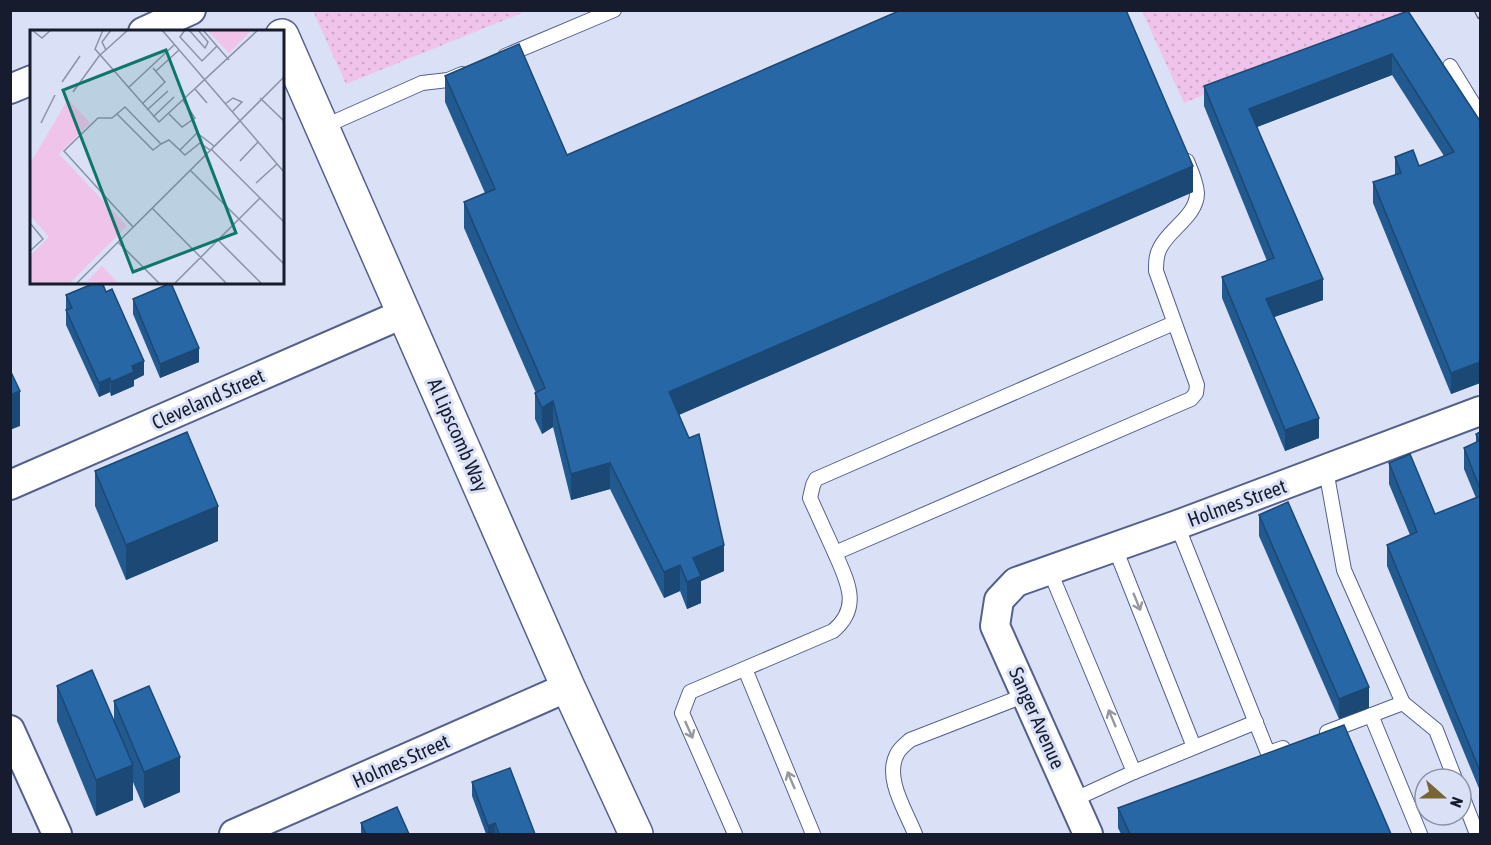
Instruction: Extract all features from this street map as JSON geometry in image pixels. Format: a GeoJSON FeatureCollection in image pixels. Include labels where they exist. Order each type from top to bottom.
{"type":"FeatureCollection","features":[{"type":"Feature","properties":{"kind":"street"},"geometry":{"type":"LineString","coordinates":[[147,30],[191,10]]}},
{"type":"Feature","properties":{"kind":"street"},"geometry":{"type":"LineString","coordinates":[[271,10],[279,30]]}},
{"type":"Feature","properties":{"kind":"street","name":"Al Lipscomb Way"},"geometry":{"type":"LineString","coordinates":[[284,40],[568,687],[636,834]]}},
{"type":"Feature","properties":{"kind":"street"},"geometry":{"type":"LineString","coordinates":[[10,89],[30,81]]}},
{"type":"Feature","properties":{"kind":"street","name":"Cleveland Street"},"geometry":{"type":"LineString","coordinates":[[10,485],[405,314]]}},
{"type":"Feature","properties":{"kind":"street","name":"Holmes Street"},"geometry":{"type":"LineString","coordinates":[[999,600],[1016,582],[1048,569],[1115,548],[1480,411]]}},
{"type":"Feature","properties":{"kind":"street","name":"Sanger Avenue"},"geometry":{"type":"LineString","coordinates":[[999,600],[995,626],[1073,800],[1085,834]]}},
{"type":"Feature","properties":{"kind":"street","name":"Holmes Street"},"geometry":{"type":"LineString","coordinates":[[234,834],[568,687]]}},
{"type":"Feature","properties":{"kind":"street"},"geometry":{"type":"LineString","coordinates":[[10,730],[57,834]]}},
{"type":"Feature","properties":{"kind":"lane"},"geometry":{"type":"LineString","coordinates":[[323,127],[422,83],[448,80],[614,10]]}},
{"type":"Feature","properties":{"kind":"lane"},"geometry":{"type":"LineString","coordinates":[[1450,66],[1480,115]]}},
{"type":"Feature","properties":{"kind":"lane"},"geometry":{"type":"LineString","coordinates":[[835,553],[1191,399],[1196,393],[1197,385],[1156,271],[1156,258],[1160,246],[1191,210],[1197,195],[1194,178],[1181,147]]}},
{"type":"Feature","properties":{"kind":"lane"},"geometry":{"type":"LineString","coordinates":[[735,834],[682,713],[690,692],[833,631],[842,623],[847,613],[850,590],[810,498],[816,479],[1174,323]]}},
{"type":"Feature","properties":{"kind":"lane"},"geometry":{"type":"LineString","coordinates":[[1326,470],[1344,570],[1404,703],[1436,730],[1450,767]]}},
{"type":"Feature","properties":{"kind":"lane"},"geometry":{"type":"LineString","coordinates":[[1177,525],[1268,753],[1404,703]]}},
{"type":"Feature","properties":{"kind":"lane"},"geometry":{"type":"LineString","coordinates":[[1115,548],[1194,747]]}},
{"type":"Feature","properties":{"kind":"lane"},"geometry":{"type":"LineString","coordinates":[[1048,569],[1134,772]]}},
{"type":"Feature","properties":{"kind":"lane"},"geometry":{"type":"LineString","coordinates":[[745,669],[813,834]]}},
{"type":"Feature","properties":{"kind":"lane"},"geometry":{"type":"LineString","coordinates":[[915,834],[892,778],[898,752],[910,740],[1026,695]]}},
{"type":"Feature","properties":{"kind":"lane"},"geometry":{"type":"LineString","coordinates":[[1371,715],[1420,834]]}},
{"type":"Feature","properties":{"kind":"lane"},"geometry":{"type":"LineString","coordinates":[[1073,800],[1134,772],[1256,722]]}},
{"type":"Feature","properties":{"kind":"shaded area"},"geometry":{"type":"Polygon","coordinates":[[[1407,10],[1409,12],[1184,103],[1142,11],[1407,10]]]}},
{"type":"Feature","properties":{"kind":"shaded area"},"geometry":{"type":"Polygon","coordinates":[[[313,11],[527,11],[346,84],[313,11]]]}},
{"type":"Feature","properties":{"kind":"building"},"geometry":{"type":"Polygon","coordinates":[[[901,10],[1126,10],[1193,166],[669,392],[689,438],[699,434],[724,545],[693,558],[701,576],[687,582],[680,565],[664,572],[610,463],[571,474],[553,401],[542,408],[535,393],[545,388],[464,202],[495,189],[445,76],[519,44],[567,155],[901,10]]]}},
{"type":"Feature","properties":{"kind":"building"},"geometry":{"type":"Polygon","coordinates":[[[1408,11],[1480,121],[1480,362],[1451,373],[1373,182],[1401,173],[1395,157],[1413,150],[1419,166],[1454,152],[1392,54],[1249,109],[1323,279],[1266,299],[1319,418],[1285,430],[1222,277],[1274,258],[1204,86],[1408,11]]]}},
{"type":"Feature","properties":{"kind":"building"},"geometry":{"type":"Polygon","coordinates":[[[92,284],[103,284],[106,292],[112,289],[144,361],[132,366],[134,372],[111,382],[110,378],[99,383],[66,310],[72,308],[66,295],[92,284]]]}},
{"type":"Feature","properties":{"kind":"building"},"geometry":{"type":"Polygon","coordinates":[[[171,284],[199,348],[160,364],[133,299],[171,284]]]}},
{"type":"Feature","properties":{"kind":"building"},"geometry":{"type":"Polygon","coordinates":[[[10,370],[20,391],[10,395],[10,370]]]}},
{"type":"Feature","properties":{"kind":"building"},"geometry":{"type":"Polygon","coordinates":[[[187,432],[218,506],[126,545],[95,471],[187,432]]]}},
{"type":"Feature","properties":{"kind":"building"},"geometry":{"type":"Polygon","coordinates":[[[1480,432],[1480,489],[1464,448],[1479,441],[1476,434],[1480,432]]]}},
{"type":"Feature","properties":{"kind":"building"},"geometry":{"type":"Polygon","coordinates":[[[1410,454],[1435,514],[1480,496],[1480,771],[1387,545],[1417,532],[1389,463],[1410,454]]]}},
{"type":"Feature","properties":{"kind":"building"},"geometry":{"type":"Polygon","coordinates":[[[1288,502],[1369,687],[1339,699],[1259,515],[1288,502]]]}},
{"type":"Feature","properties":{"kind":"building"},"geometry":{"type":"Polygon","coordinates":[[[92,670],[133,765],[96,780],[57,686],[92,670]]]}},
{"type":"Feature","properties":{"kind":"building"},"geometry":{"type":"Polygon","coordinates":[[[149,686],[180,757],[144,772],[114,701],[149,686]]]}},
{"type":"Feature","properties":{"kind":"building"},"geometry":{"type":"Polygon","coordinates":[[[1344,725],[1391,834],[1130,834],[1118,808],[1344,725]]]}},
{"type":"Feature","properties":{"kind":"building"},"geometry":{"type":"Polygon","coordinates":[[[510,768],[535,834],[499,834],[495,823],[488,826],[472,782],[510,768]]]}},
{"type":"Feature","properties":{"kind":"building"},"geometry":{"type":"Polygon","coordinates":[[[397,807],[409,834],[366,834],[361,823],[397,807]]]}},
{"type":"Feature","properties":{"kind":"railway"},"geometry":{"type":"LineString","coordinates":[[1477,10],[1480,16]]}}]}
